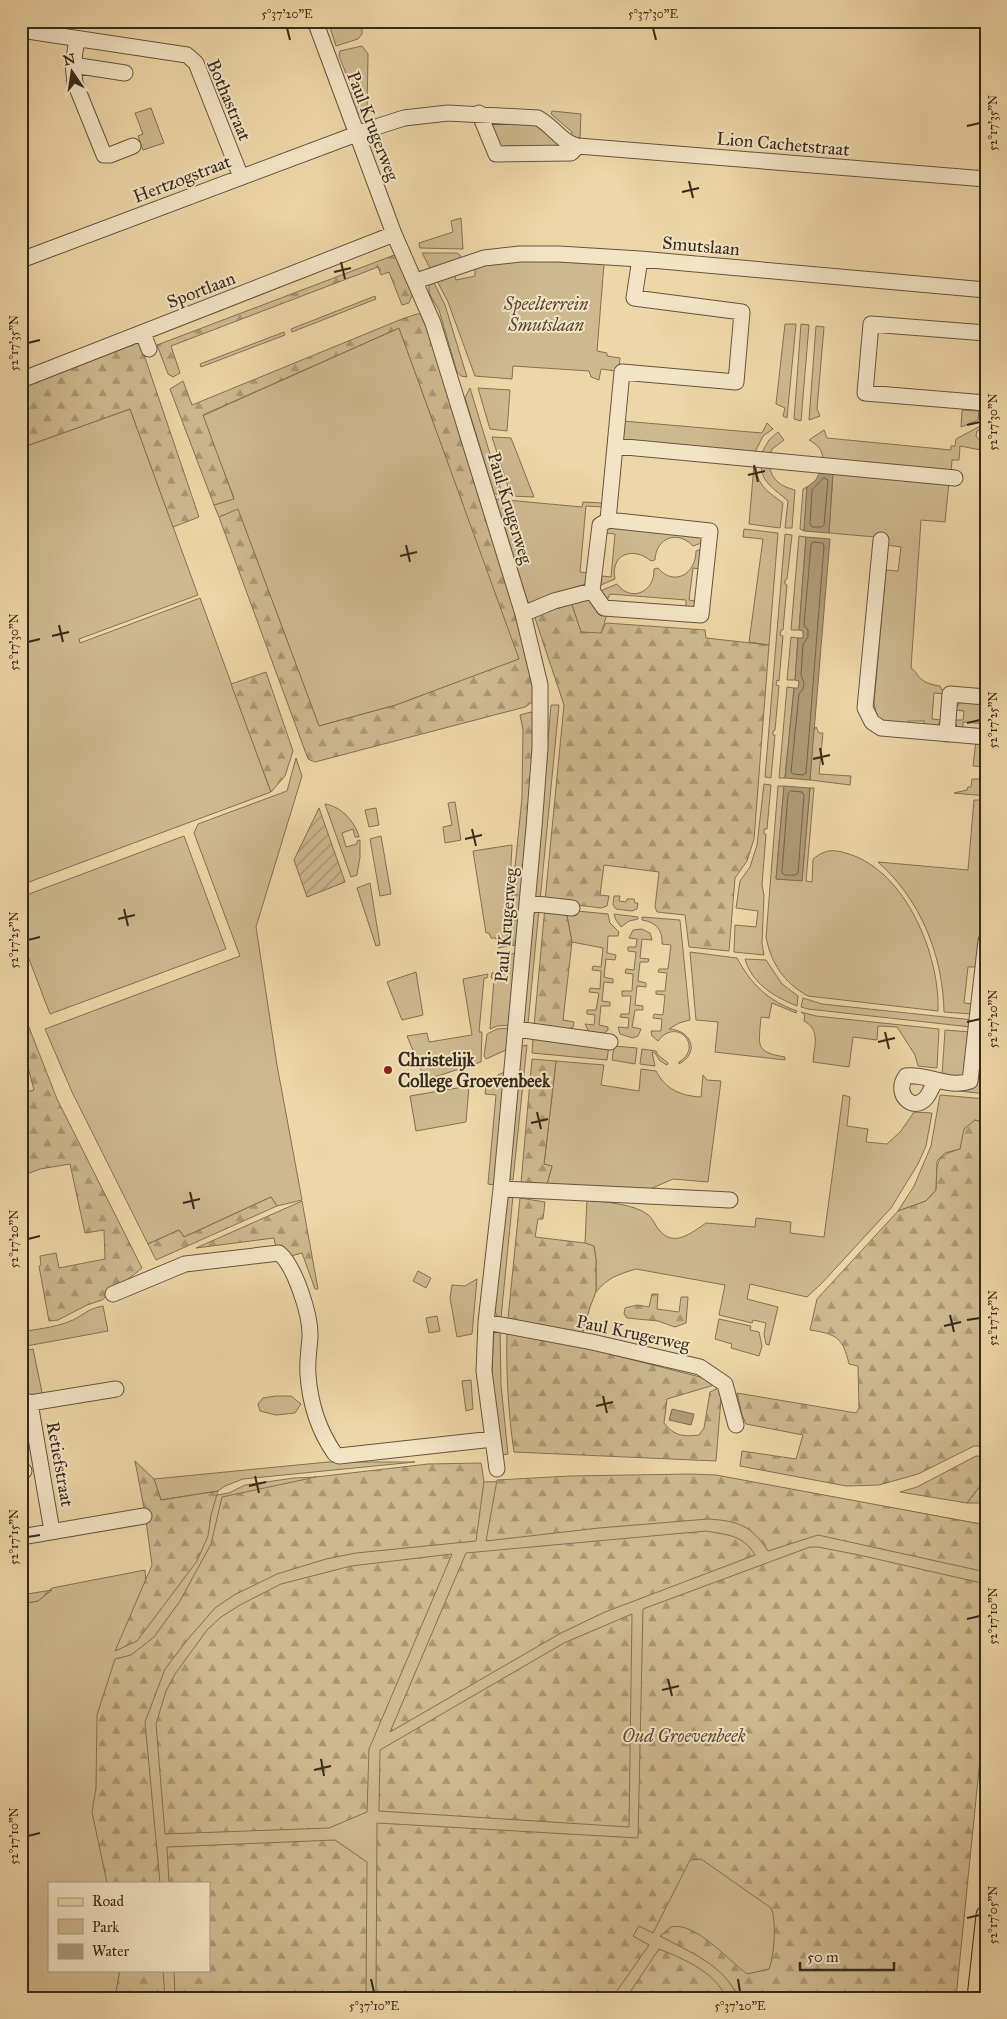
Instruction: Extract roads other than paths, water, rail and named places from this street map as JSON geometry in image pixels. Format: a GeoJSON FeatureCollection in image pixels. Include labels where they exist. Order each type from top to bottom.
{"type":"FeatureCollection","features":[{"type":"Feature","properties":{"kind":"main road"},"geometry":{"type":"LineString","coordinates":[[978,1998],[986,1915]]}},
{"type":"Feature","properties":{"kind":"street","name":"Paul Krugerweg"},"geometry":{"type":"LineString","coordinates":[[316,21],[394,234],[416,281],[436,333],[523,614],[540,685],[540,748],[527,903],[502,1190],[486,1322],[484,1371],[497,1469]]}},
{"type":"Feature","properties":{"kind":"street","name":"Bothastraat"},"geometry":{"type":"LineString","coordinates":[[21,30],[186,55],[196,63],[240,177]]}},
{"type":"Feature","properties":{"kind":"street"},"geometry":{"type":"LineString","coordinates":[[77,39],[72,65],[75,83],[104,154],[110,155],[133,146]]}},
{"type":"Feature","properties":{"kind":"street"},"geometry":{"type":"LineString","coordinates":[[72,65],[125,73]]}},
{"type":"Feature","properties":{"kind":"street","name":"Lion Cachetstraat"},"geometry":{"type":"LineString","coordinates":[[356,134],[404,118],[448,113],[479,113],[538,118],[548,123],[569,144],[578,146],[986,180]]}},
{"type":"Feature","properties":{"kind":"street","name":"Lion Cachetstraat"},"geometry":{"type":"LineString","coordinates":[[479,113],[496,154],[571,153],[578,146]]}},
{"type":"Feature","properties":{"kind":"street","name":"Hertzogstraat"},"geometry":{"type":"LineString","coordinates":[[21,260],[356,134]]}},
{"type":"Feature","properties":{"kind":"street","name":"Sportlaan"},"geometry":{"type":"LineString","coordinates":[[21,380],[394,234]]}},
{"type":"Feature","properties":{"kind":"street","name":"Smutslaan"},"geometry":{"type":"LineString","coordinates":[[416,281],[484,258],[520,254],[559,254],[640,259],[986,290]]}},
{"type":"Feature","properties":{"kind":"street"},"geometry":{"type":"LineString","coordinates":[[608,520],[622,372],[736,382],[742,312],[634,298],[640,259]]}},
{"type":"Feature","properties":{"kind":"street"},"geometry":{"type":"LineString","coordinates":[[986,333],[871,324],[865,393],[986,403]]}},
{"type":"Feature","properties":{"kind":"street"},"geometry":{"type":"LineString","coordinates":[[143,333],[149,349]]}},
{"type":"Feature","properties":{"kind":"street"},"geometry":{"type":"LineString","coordinates":[[615,446],[955,478]]}},
{"type":"Feature","properties":{"kind":"street"},"geometry":{"type":"LineString","coordinates":[[608,520],[710,531],[701,615],[604,608],[592,590],[600,525],[608,520]]}},
{"type":"Feature","properties":{"kind":"street"},"geometry":{"type":"LineString","coordinates":[[881,540],[865,708],[872,722],[881,728],[986,737]]}},
{"type":"Feature","properties":{"kind":"street"},"geometry":{"type":"LineString","coordinates":[[523,614],[554,601],[592,590]]}},
{"type":"Feature","properties":{"kind":"street"},"geometry":{"type":"LineString","coordinates":[[947,734],[950,694],[986,696]]}},
{"type":"Feature","properties":{"kind":"street"},"geometry":{"type":"LineString","coordinates":[[527,903],[572,908]]}},
{"type":"Feature","properties":{"kind":"street"},"geometry":{"type":"LineString","coordinates":[[936,1081],[964,1083],[970,1081],[986,942]]}},
{"type":"Feature","properties":{"kind":"street"},"geometry":{"type":"LineString","coordinates":[[516,1029],[610,1042]]}},
{"type":"Feature","properties":{"kind":"street"},"geometry":{"type":"LineString","coordinates":[[502,1190],[730,1200]]}},
{"type":"Feature","properties":{"kind":"street"},"geometry":{"type":"LineString","coordinates":[[113,1294],[185,1264],[279,1253],[286,1258],[304,1300],[310,1336],[307,1356],[312,1402],[316,1415],[335,1454],[339,1456],[493,1439]]}},
{"type":"Feature","properties":{"kind":"street","name":"Paul Krugerweg"},"geometry":{"type":"LineString","coordinates":[[486,1322],[592,1342],[700,1367],[726,1384],[736,1425]]}},
{"type":"Feature","properties":{"kind":"street","name":"Retiefstraat"},"geometry":{"type":"LineString","coordinates":[[52,1531],[26,1401],[116,1389]]}},
{"type":"Feature","properties":{"kind":"street","name":"Retiefstraat"},"geometry":{"type":"LineString","coordinates":[[21,1537],[144,1516]]}},
{"type":"Feature","properties":{"kind":"water"},"geometry":{"type":"Polygon","coordinates":[[[820,471],[833,472],[829,533],[804,531],[807,487],[816,480],[820,471]]]}},
{"type":"Feature","properties":{"kind":"water"},"geometry":{"type":"Polygon","coordinates":[[[806,537],[830,539],[810,780],[785,778],[794,688],[798,688],[799,681],[795,680],[798,638],[803,638],[803,631],[799,630],[806,537]]]}},
{"type":"Feature","properties":{"kind":"water"},"geometry":{"type":"Polygon","coordinates":[[[784,786],[810,788],[802,881],[776,879],[784,786]]]}},
{"type":"Feature","properties":{"kind":"water"},"geometry":{"type":"Polygon","coordinates":[[[672,1409],[694,1414],[691,1425],[669,1420],[672,1409]]]}},
{"type":"Feature","properties":{"kind":"place","name":"Christelijk College Groevenbeek"},"geometry":{"type":"Point","coordinates":[388,1070]}},
{"type":"Feature","properties":{"kind":"park label","name":"Speelterrein Smutslaan"},"geometry":{"type":"Point","coordinates":[546,314]}},
{"type":"Feature","properties":{"kind":"park label","name":"Oud Groevenbeek"},"geometry":{"type":"Point","coordinates":[684,1736]}}]}
